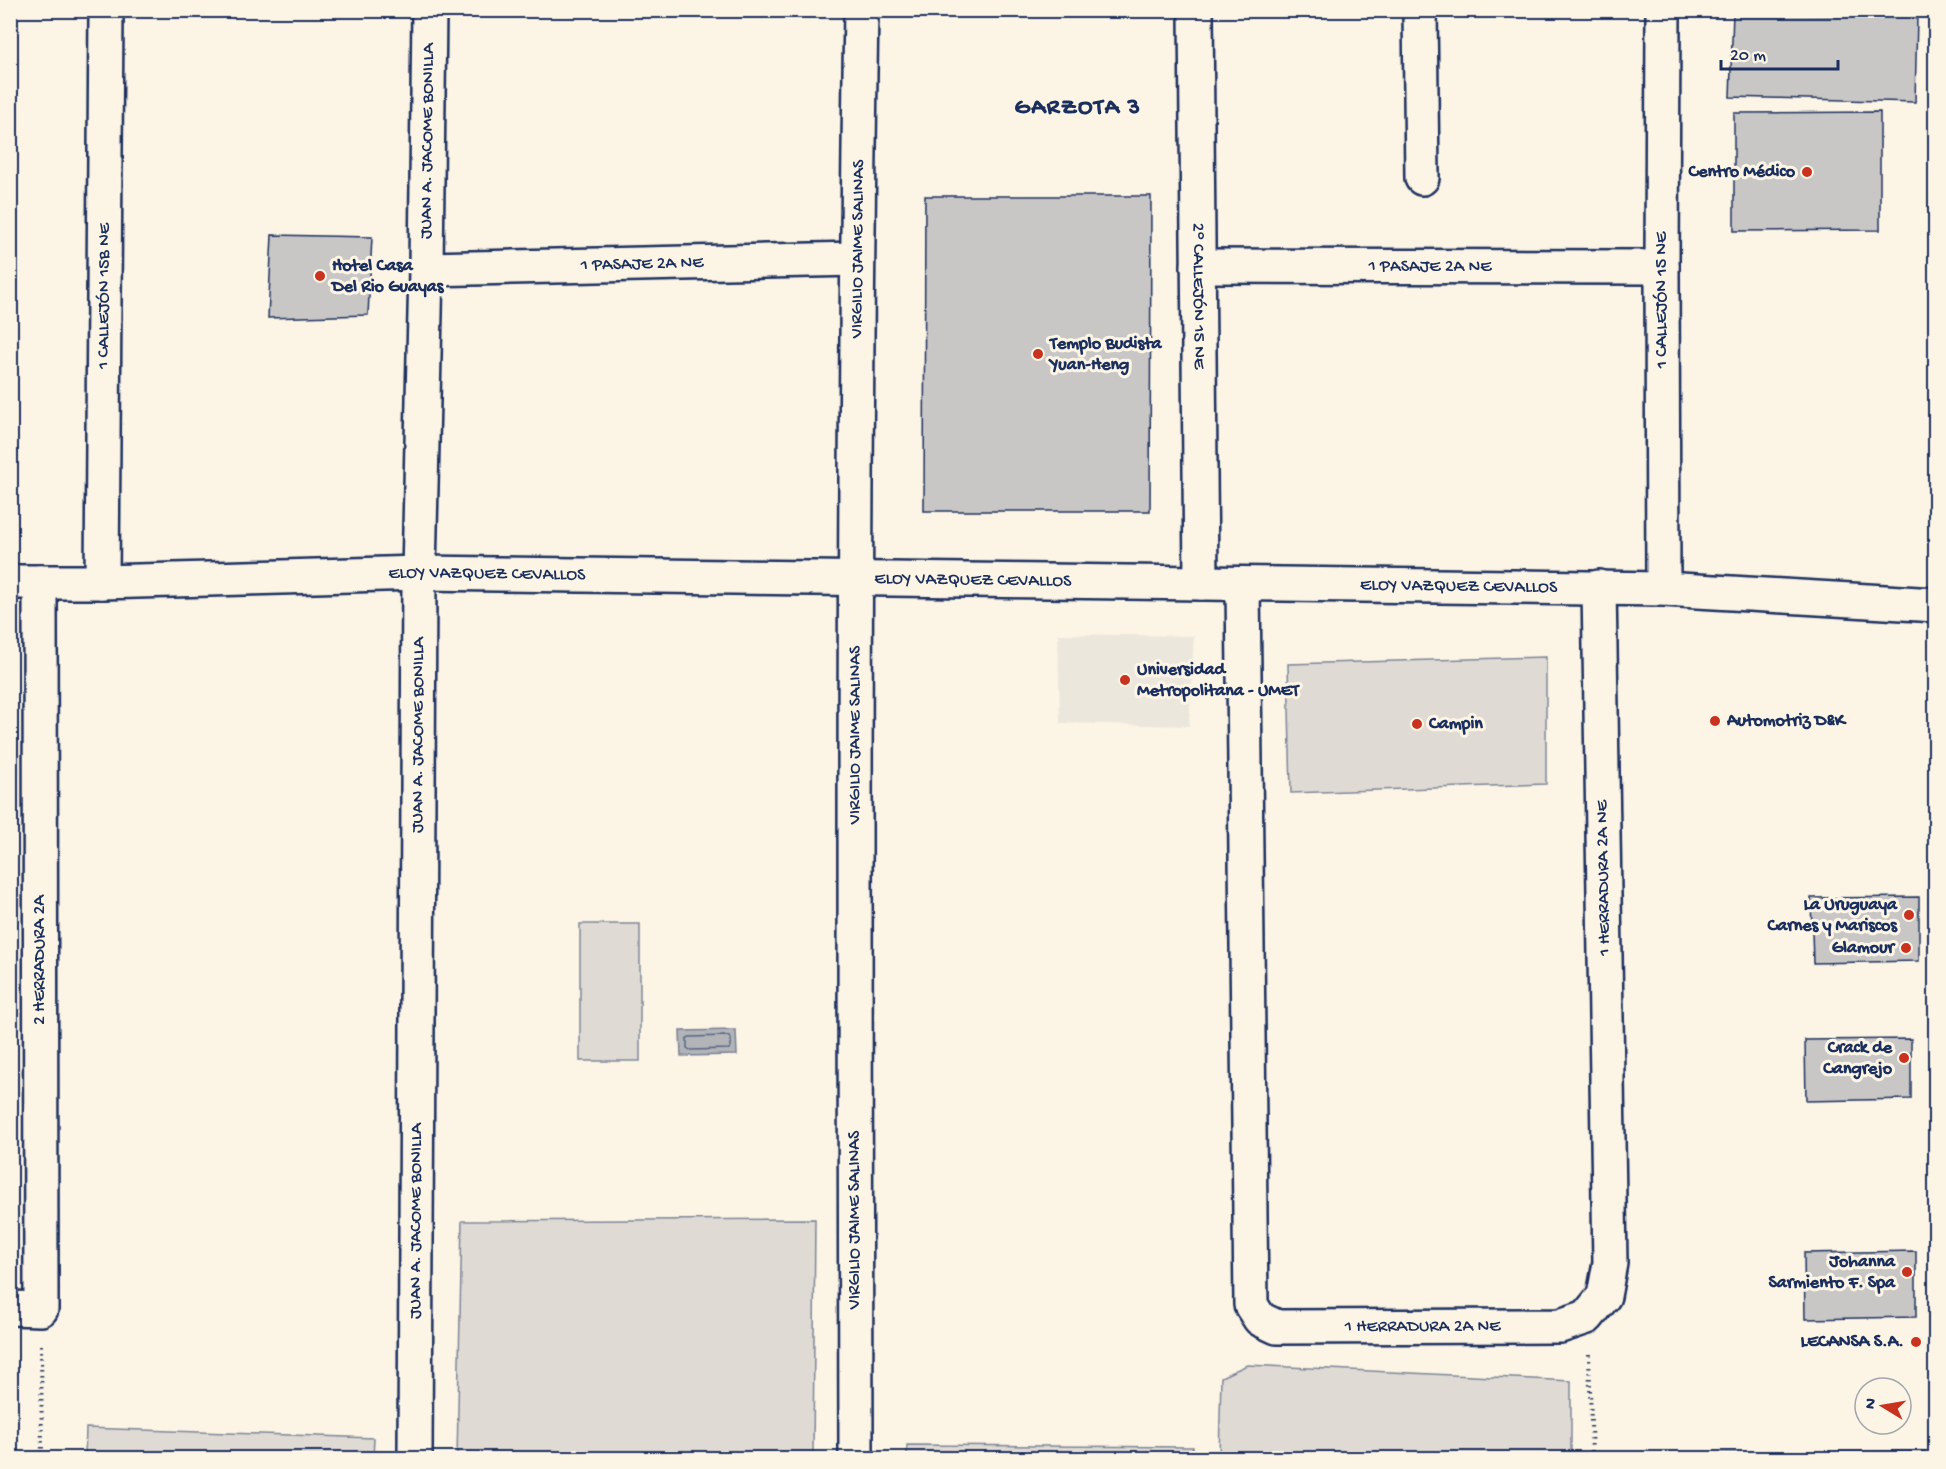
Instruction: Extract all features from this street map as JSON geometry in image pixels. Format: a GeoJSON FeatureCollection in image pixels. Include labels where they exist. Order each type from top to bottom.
{"type":"FeatureCollection","features":[{"type":"Feature","properties":{"kind":"street","name":"1 CALLEJÓN 15B NE"},"geometry":{"type":"LineString","coordinates":[[102,582],[106,10]]}},
{"type":"Feature","properties":{"kind":"street","name":"JUAN A. JACOME BONILLA"},"geometry":{"type":"LineString","coordinates":[[415,1458],[419,573],[429,10]]}},
{"type":"Feature","properties":{"kind":"street","name":"VIRGILIO JAIME SALINAS"},"geometry":{"type":"LineString","coordinates":[[856,1458],[856,259],[861,10]]}},
{"type":"Feature","properties":{"kind":"street","name":"2° CALLEJÓN 15 NE"},"geometry":{"type":"LineString","coordinates":[[1196,10],[1202,583]]}},
{"type":"Feature","properties":{"kind":"street"},"geometry":{"type":"LineString","coordinates":[[1420,10],[1422,178]]}},
{"type":"Feature","properties":{"kind":"street","name":"1 CALLEJÓN 15 NE"},"geometry":{"type":"LineString","coordinates":[[1663,10],[1663,589]]}},
{"type":"Feature","properties":{"kind":"street","name":"1 PASAJE 2A NE"},"geometry":{"type":"LineString","coordinates":[[426,269],[856,259]]}},
{"type":"Feature","properties":{"kind":"street","name":"1 PASAJE 2A NE"},"geometry":{"type":"LineString","coordinates":[[1198,266],[1662,267]]}},
{"type":"Feature","properties":{"kind":"street","name":"ELOY VAZQUEZ CEVALLOS"},"geometry":{"type":"LineString","coordinates":[[26,582],[419,573],[1599,587],[1935,605]]}},
{"type":"Feature","properties":{"kind":"street","name":"2 HERRADURA 2A"},"geometry":{"type":"LineString","coordinates":[[26,582],[26,1308]]}},
{"type":"Feature","properties":{"kind":"street","name":"1 HERRADURA 2A NE"},"geometry":{"type":"LineString","coordinates":[[1243,584],[1251,1305],[1260,1319],[1278,1327],[1560,1326],[1587,1317],[1604,1296],[1610,1263],[1599,587]]}},
{"type":"Feature","properties":{"kind":"path"},"geometry":{"type":"LineString","coordinates":[[26,1308],[42,1458]]}},
{"type":"Feature","properties":{"kind":"path"},"geometry":{"type":"LineString","coordinates":[[1587,1317],[1592,1458]]}},
{"type":"Feature","properties":{"kind":"shaded area","name":"Universidad Metropolitana - UMET"},"geometry":{"type":"Polygon","coordinates":[[[1058,634],[1194,636],[1189,726],[1060,723],[1058,634]]]}},
{"type":"Feature","properties":{"kind":"shaded area","name":"Campin"},"geometry":{"type":"Polygon","coordinates":[[[1546,657],[1546,784],[1291,793],[1288,664],[1546,657]]]}},
{"type":"Feature","properties":{"kind":"shaded area"},"geometry":{"type":"Polygon","coordinates":[[[580,924],[640,924],[640,1061],[580,1061],[580,924]]]}},
{"type":"Feature","properties":{"kind":"shaded area"},"geometry":{"type":"Polygon","coordinates":[[[815,1219],[813,1458],[457,1458],[462,1221],[815,1219]]]}},
{"type":"Feature","properties":{"kind":"shaded area"},"geometry":{"type":"Polygon","coordinates":[[[10,1346],[12,1346],[17,1458],[11,1458],[10,1346]]]}},
{"type":"Feature","properties":{"kind":"shaded area"},"geometry":{"type":"Polygon","coordinates":[[[1247,1365],[1571,1381],[1571,1458],[1219,1458],[1221,1377],[1247,1365]]]}},
{"type":"Feature","properties":{"kind":"shaded area"},"geometry":{"type":"Polygon","coordinates":[[[86,1428],[374,1438],[373,1458],[85,1458],[86,1428]]]}},
{"type":"Feature","properties":{"kind":"shaded area"},"geometry":{"type":"Polygon","coordinates":[[[907,1445],[1193,1447],[1193,1458],[907,1458],[907,1445]]]}},
{"type":"Feature","properties":{"kind":"shaded area"},"geometry":{"type":"Polygon","coordinates":[[[1925,1451],[1925,1458],[1638,1458],[1638,1454],[1925,1451]]]}},
{"type":"Feature","properties":{"kind":"water"},"geometry":{"type":"Polygon","coordinates":[[[736,1030],[737,1055],[681,1056],[680,1031],[736,1030]]]}},
{"type":"Feature","properties":{"kind":"building"},"geometry":{"type":"Polygon","coordinates":[[[1733,13],[1917,17],[1915,102],[1730,97],[1733,13]]]}},
{"type":"Feature","properties":{"kind":"building","name":"Centro Médico"},"geometry":{"type":"Polygon","coordinates":[[[1880,112],[1880,230],[1734,231],[1734,113],[1880,112]]]}},
{"type":"Feature","properties":{"kind":"building","name":"Templo Budista Yuan-Heng"},"geometry":{"type":"Polygon","coordinates":[[[925,196],[1151,196],[1150,511],[924,511],[925,196]]]}},
{"type":"Feature","properties":{"kind":"building","name":"Hotel Casa Del Rio Guayas"},"geometry":{"type":"Polygon","coordinates":[[[272,235],[372,237],[368,315],[268,318],[272,235]]]}},
{"type":"Feature","properties":{"kind":"building"},"geometry":{"type":"Polygon","coordinates":[[[1919,897],[1919,961],[1813,963],[1811,898],[1919,897]]]}},
{"type":"Feature","properties":{"kind":"building"},"geometry":{"type":"Polygon","coordinates":[[[1911,1039],[1911,1099],[1806,1101],[1805,1040],[1911,1039]]]}},
{"type":"Feature","properties":{"kind":"building"},"geometry":{"type":"Polygon","coordinates":[[[1916,1251],[1916,1317],[1805,1319],[1804,1253],[1916,1251]]]}},
{"type":"Feature","properties":{"kind":"place","name":"Centro Médico"},"geometry":{"type":"Point","coordinates":[1807,172]}},
{"type":"Feature","properties":{"kind":"place","name":"Hotel Casa Del Rio Guayas"},"geometry":{"type":"Point","coordinates":[320,276]}},
{"type":"Feature","properties":{"kind":"place","name":"Templo Budista Yuan-Heng"},"geometry":{"type":"Point","coordinates":[1038,354]}},
{"type":"Feature","properties":{"kind":"place","name":"Universidad Metropolitana - UMET"},"geometry":{"type":"Point","coordinates":[1125,680]}},
{"type":"Feature","properties":{"kind":"place","name":"Automotriz D&K"},"geometry":{"type":"Point","coordinates":[1715,721]}},
{"type":"Feature","properties":{"kind":"place","name":"Campin"},"geometry":{"type":"Point","coordinates":[1417,724]}},
{"type":"Feature","properties":{"kind":"place","name":"La Uruguaya Carnes y Mariscos"},"geometry":{"type":"Point","coordinates":[1909,915]}},
{"type":"Feature","properties":{"kind":"place","name":"Glamour"},"geometry":{"type":"Point","coordinates":[1906,948]}},
{"type":"Feature","properties":{"kind":"place","name":"Crack de Cangrejo"},"geometry":{"type":"Point","coordinates":[1904,1058]}},
{"type":"Feature","properties":{"kind":"place","name":"Johanna Sarmiento F. Spa"},"geometry":{"type":"Point","coordinates":[1907,1272]}},
{"type":"Feature","properties":{"kind":"place","name":"LECANSA S.A."},"geometry":{"type":"Point","coordinates":[1916,1342]}},
{"type":"Feature","properties":{"kind":"district","name":"GARZOTA 3"},"geometry":{"type":"Point","coordinates":[1078,108]}}]}
